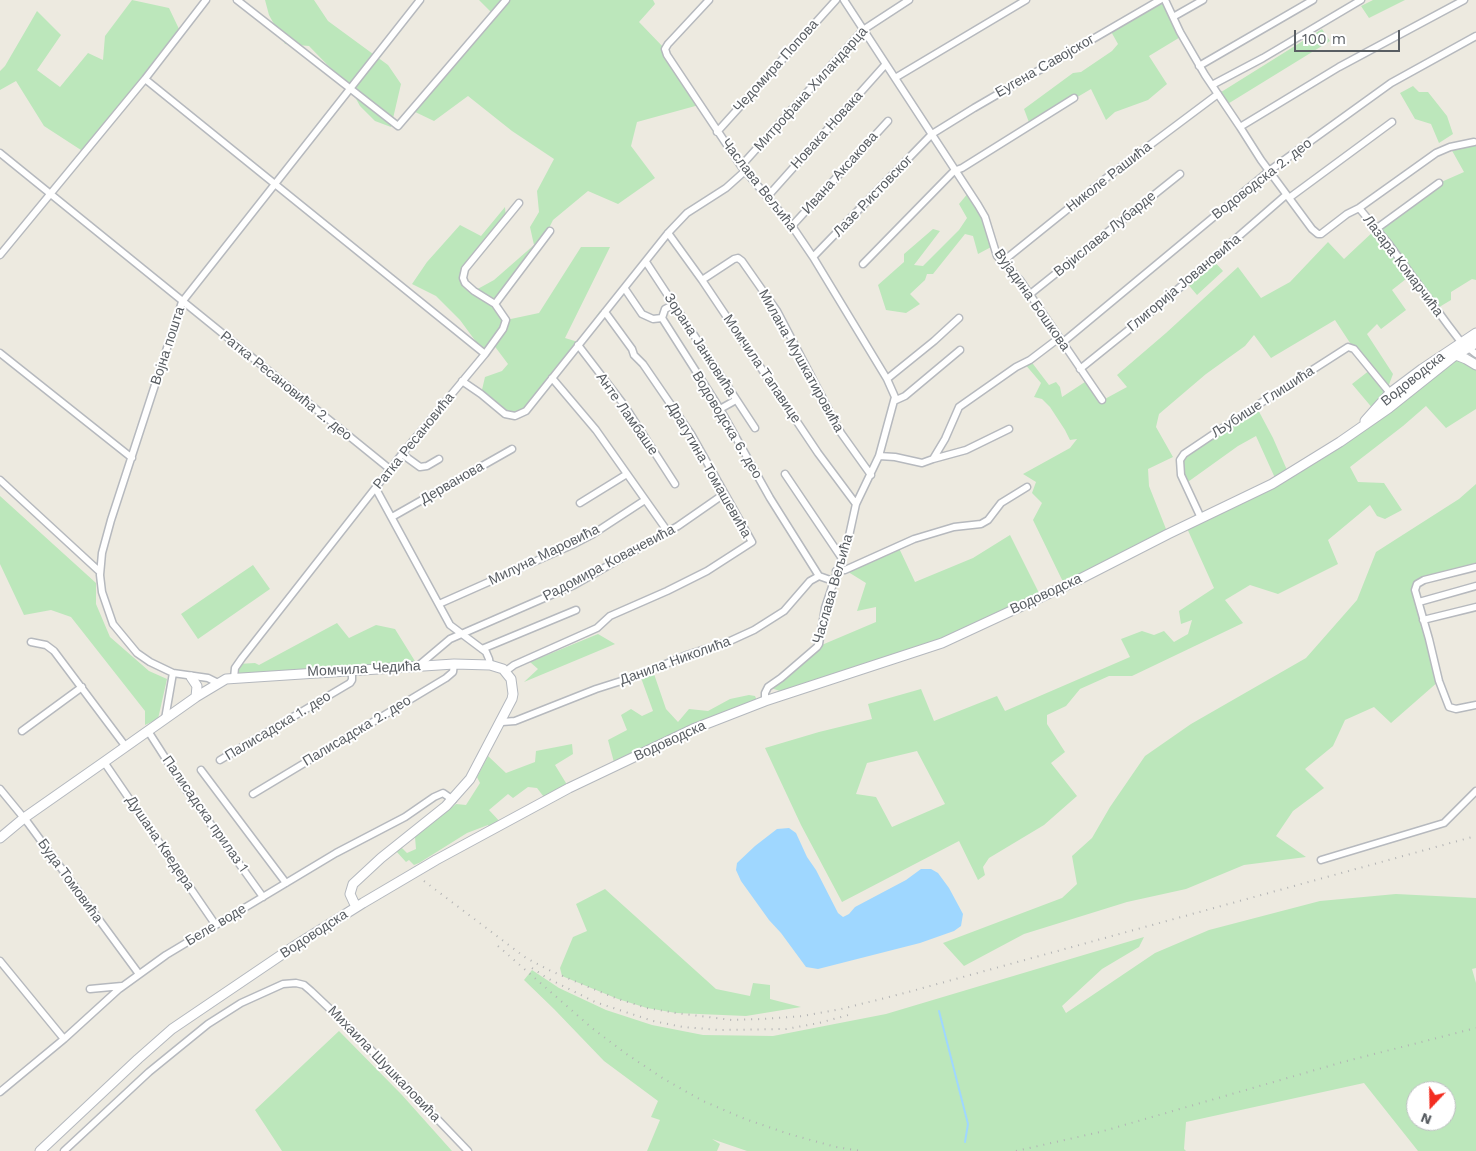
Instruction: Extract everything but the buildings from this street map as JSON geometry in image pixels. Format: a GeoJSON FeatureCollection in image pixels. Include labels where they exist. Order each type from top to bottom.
{"type":"FeatureCollection","features":[{"type":"Feature","properties":{"kind":"main road","name":"Водоводска"},"geometry":{"type":"LineString","coordinates":[[40,1151],[172,1029],[219,996],[359,905],[436,860],[569,788],[693,728],[765,701],[942,643],[1078,580],[1289,475],[1389,408],[1456,355],[1476,333]]}},
{"type":"Feature","properties":{"kind":"main road","name":"Водоводска"},"geometry":{"type":"LineString","coordinates":[[1356,431],[1390,394],[1422,369],[1468,344]]}},
{"type":"Feature","properties":{"kind":"main road"},"geometry":{"type":"LineString","coordinates":[[1456,355],[1476,364]]}},
{"type":"Feature","properties":{"kind":"main road","name":"Момчила Чедића"},"geometry":{"type":"LineString","coordinates":[[0,838],[24,818],[196,697],[226,679],[454,664],[490,664],[506,672]]}},
{"type":"Feature","properties":{"kind":"main road"},"geometry":{"type":"LineString","coordinates":[[359,905],[350,894],[350,888],[357,879],[453,800],[470,780],[510,706],[513,694],[511,679],[506,672]]}},
{"type":"Feature","properties":{"kind":"main road"},"geometry":{"type":"LineString","coordinates":[[191,677],[197,686],[196,697]]}},
{"type":"Feature","properties":{"kind":"street"},"geometry":{"type":"LineString","coordinates":[[0,255],[145,78],[206,0]]}},
{"type":"Feature","properties":{"kind":"street"},"geometry":{"type":"LineString","coordinates":[[236,0],[398,126],[506,0]]}},
{"type":"Feature","properties":{"kind":"street","name":"Војна пошта"},"geometry":{"type":"LineString","coordinates":[[218,683],[212,679],[174,673],[136,653],[124,640],[113,624],[102,592],[100,572],[104,548],[182,302],[420,0]]}},
{"type":"Feature","properties":{"kind":"street","name":"Часлава Вељића"},"geometry":{"type":"LineString","coordinates":[[709,0],[665,50],[743,169],[792,226],[813,257],[894,394],[894,401],[879,456],[856,504],[849,536],[825,608],[819,644],[782,678],[768,687],[764,693],[765,701]]}},
{"type":"Feature","properties":{"kind":"street","name":"Чедомира Попова"},"geometry":{"type":"LineString","coordinates":[[717,132],[836,0]]}},
{"type":"Feature","properties":{"kind":"street","name":"Вујадина Бошкова"},"geometry":{"type":"LineString","coordinates":[[844,0],[984,217],[993,246],[1002,262],[1020,280],[1102,400]]}},
{"type":"Feature","properties":{"kind":"street","name":"Митрофана Хиландарца"},"geometry":{"type":"LineString","coordinates":[[743,169],[863,30],[909,0]]}},
{"type":"Feature","properties":{"kind":"street"},"geometry":{"type":"LineString","coordinates":[[894,78],[1026,0]]}},
{"type":"Feature","properties":{"kind":"street","name":"Еугена Савојског"},"geometry":{"type":"LineString","coordinates":[[932,134],[1160,0]]}},
{"type":"Feature","properties":{"kind":"street","name":"Лазара Комарчића"},"geometry":{"type":"LineString","coordinates":[[1164,0],[1199,66],[1269,171],[1312,229],[1321,234],[1346,214],[1358,208],[1468,344]]}},
{"type":"Feature","properties":{"kind":"street"},"geometry":{"type":"LineString","coordinates":[[1173,18],[1203,0]]}},
{"type":"Feature","properties":{"kind":"street"},"geometry":{"type":"LineString","coordinates":[[1199,66],[1313,0]]}},
{"type":"Feature","properties":{"kind":"street"},"geometry":{"type":"LineString","coordinates":[[1212,86],[1361,0]]}},
{"type":"Feature","properties":{"kind":"street"},"geometry":{"type":"LineString","coordinates":[[1240,127],[1354,58],[1464,0]]}},
{"type":"Feature","properties":{"kind":"street","name":"Водоводска 2. део"},"geometry":{"type":"LineString","coordinates":[[933,459],[942,445],[958,407],[1016,367],[1060,340],[1269,171],[1391,83],[1476,36]]}},
{"type":"Feature","properties":{"kind":"street","name":"Новака Новака"},"geometry":{"type":"LineString","coordinates":[[768,196],[886,65]]}},
{"type":"Feature","properties":{"kind":"street"},"geometry":{"type":"LineString","coordinates":[[145,78],[485,354]]}},
{"type":"Feature","properties":{"kind":"street","name":"Николе Рашића"},"geometry":{"type":"LineString","coordinates":[[1002,262],[1110,175],[1218,94]]}},
{"type":"Feature","properties":{"kind":"street"},"geometry":{"type":"LineString","coordinates":[[863,264],[954,170],[962,168],[1074,98]]}},
{"type":"Feature","properties":{"kind":"street","name":"Ивана Аксакова"},"geometry":{"type":"LineString","coordinates":[[792,226],[888,121]]}},
{"type":"Feature","properties":{"kind":"street","name":"Глигорија Јовановића"},"geometry":{"type":"LineString","coordinates":[[1080,369],[1288,197],[1392,122]]}},
{"type":"Feature","properties":{"kind":"street","name":"Лазе Ристовског"},"geometry":{"type":"LineString","coordinates":[[813,257],[932,134]]}},
{"type":"Feature","properties":{"kind":"street"},"geometry":{"type":"LineString","coordinates":[[1358,208],[1436,153],[1450,147],[1474,142]]}},
{"type":"Feature","properties":{"kind":"street","name":"Ратка Ресановића 2. део"},"geometry":{"type":"LineString","coordinates":[[0,153],[390,470]]}},
{"type":"Feature","properties":{"kind":"street","name":"Ратка Ресановића"},"geometry":{"type":"LineString","coordinates":[[234,678],[235,668],[242,658],[402,454],[462,381],[505,414],[514,416],[526,411],[668,233],[687,213],[726,188],[743,169]]}},
{"type":"Feature","properties":{"kind":"street","name":"Војислава Лубарде"},"geometry":{"type":"LineString","coordinates":[[1029,294],[1180,174]]}},
{"type":"Feature","properties":{"kind":"street"},"geometry":{"type":"LineString","coordinates":[[1376,229],[1439,183]]}},
{"type":"Feature","properties":{"kind":"street"},"geometry":{"type":"LineString","coordinates":[[462,381],[485,354],[503,329],[506,320],[495,304],[465,283],[463,278],[465,268],[518,204]]}},
{"type":"Feature","properties":{"kind":"street"},"geometry":{"type":"LineString","coordinates":[[495,304],[550,231]]}},
{"type":"Feature","properties":{"kind":"street","name":"Момчила Тапавице"},"geometry":{"type":"LineString","coordinates":[[668,233],[818,452],[856,504]]}},
{"type":"Feature","properties":{"kind":"street","name":"Милана Мушкатировића"},"geometry":{"type":"LineString","coordinates":[[702,280],[734,259],[738,258],[742,262],[777,311],[836,425],[856,457],[871,475]]}},
{"type":"Feature","properties":{"kind":"street","name":"Зорана Јанковића"},"geometry":{"type":"LineString","coordinates":[[646,262],[755,428]]}},
{"type":"Feature","properties":{"kind":"street"},"geometry":{"type":"LineString","coordinates":[[625,289],[642,314],[653,319],[662,318],[665,309],[673,304]]}},
{"type":"Feature","properties":{"kind":"street","name":"Драгутина Томашевића"},"geometry":{"type":"LineString","coordinates":[[506,672],[511,666],[597,628],[610,616],[707,571],[752,542],[691,434],[605,312]]}},
{"type":"Feature","properties":{"kind":"street","name":"Водоводска 6. део"},"geometry":{"type":"LineString","coordinates":[[662,318],[720,410],[770,498],[819,576]]}},
{"type":"Feature","properties":{"kind":"street"},"geometry":{"type":"LineString","coordinates":[[886,379],[934,341],[959,318]]}},
{"type":"Feature","properties":{"kind":"street"},"geometry":{"type":"LineString","coordinates":[[1468,344],[1476,354]]}},
{"type":"Feature","properties":{"kind":"street"},"geometry":{"type":"LineString","coordinates":[[1468,344],[1470,357],[1476,364]]}},
{"type":"Feature","properties":{"kind":"street","name":"Анте Ламбаше"},"geometry":{"type":"LineString","coordinates":[[578,345],[624,405],[675,484]]}},
{"type":"Feature","properties":{"kind":"street","name":"Љубише Глишића"},"geometry":{"type":"LineString","coordinates":[[1201,518],[1181,475],[1180,460],[1184,454],[1240,417],[1348,347],[1354,350],[1390,394]]}},
{"type":"Feature","properties":{"kind":"street"},"geometry":{"type":"LineString","coordinates":[[894,401],[905,396],[960,350]]}},
{"type":"Feature","properties":{"kind":"street"},"geometry":{"type":"LineString","coordinates":[[0,352],[132,458]]}},
{"type":"Feature","properties":{"kind":"street"},"geometry":{"type":"LineString","coordinates":[[552,378],[587,418],[668,532]]}},
{"type":"Feature","properties":{"kind":"street"},"geometry":{"type":"LineString","coordinates":[[720,410],[736,400]]}},
{"type":"Feature","properties":{"kind":"street"},"geometry":{"type":"LineString","coordinates":[[879,456],[922,463],[966,450],[1009,429]]}},
{"type":"Feature","properties":{"kind":"street","name":"Дерванова"},"geometry":{"type":"LineString","coordinates":[[392,517],[512,449]]}},
{"type":"Feature","properties":{"kind":"street"},"geometry":{"type":"LineString","coordinates":[[402,454],[420,467],[427,466],[439,459]]}},
{"type":"Feature","properties":{"kind":"street"},"geometry":{"type":"LineString","coordinates":[[580,503],[627,474]]}},
{"type":"Feature","properties":{"kind":"street"},"geometry":{"type":"LineString","coordinates":[[785,474],[842,557]]}},
{"type":"Feature","properties":{"kind":"street"},"geometry":{"type":"LineString","coordinates":[[0,480],[100,572]]}},
{"type":"Feature","properties":{"kind":"street"},"geometry":{"type":"LineString","coordinates":[[836,572],[845,570],[914,538],[954,528],[981,524],[988,520],[1001,503],[1027,487]]}},
{"type":"Feature","properties":{"kind":"street"},"geometry":{"type":"LineString","coordinates":[[376,489],[450,625],[482,650],[488,656],[490,664]]}},
{"type":"Feature","properties":{"kind":"street","name":"Радомира Ковачевића"},"geometry":{"type":"LineString","coordinates":[[418,666],[444,643],[574,585],[668,532],[724,494]]}},
{"type":"Feature","properties":{"kind":"street","name":"Милуна Маровића"},"geometry":{"type":"LineString","coordinates":[[439,604],[572,545],[593,534],[645,500]]}},
{"type":"Feature","properties":{"kind":"street"},"geometry":{"type":"LineString","coordinates":[[1476,567],[1424,580],[1417,584],[1415,590],[1439,681],[1449,707],[1456,709],[1476,705]]}},
{"type":"Feature","properties":{"kind":"street"},"geometry":{"type":"LineString","coordinates":[[819,576],[833,581]]}},
{"type":"Feature","properties":{"kind":"street","name":"Данила Николића"},"geometry":{"type":"LineString","coordinates":[[502,722],[515,721],[743,635],[770,621],[784,611],[810,581],[819,576]]}},
{"type":"Feature","properties":{"kind":"street"},"geometry":{"type":"LineString","coordinates":[[1419,602],[1476,586]]}},
{"type":"Feature","properties":{"kind":"street"},"geometry":{"type":"LineString","coordinates":[[1423,620],[1476,607]]}},
{"type":"Feature","properties":{"kind":"street"},"geometry":{"type":"LineString","coordinates":[[482,650],[576,610]]}},
{"type":"Feature","properties":{"kind":"street"},"geometry":{"type":"LineString","coordinates":[[31,642],[46,645],[54,651],[126,747]]}},
{"type":"Feature","properties":{"kind":"street","name":"Палисадска 2. део"},"geometry":{"type":"LineString","coordinates":[[253,794],[446,678],[453,672],[454,664]]}},
{"type":"Feature","properties":{"kind":"street","name":"Палисадска 1. део"},"geometry":{"type":"LineString","coordinates":[[220,760],[350,683],[352,680],[352,670]]}},
{"type":"Feature","properties":{"kind":"street"},"geometry":{"type":"LineString","coordinates":[[165,719],[174,673]]}},
{"type":"Feature","properties":{"kind":"street"},"geometry":{"type":"LineString","coordinates":[[22,731],[82,687]]}},
{"type":"Feature","properties":{"kind":"street","name":"Палисадска прилаз 1"},"geometry":{"type":"LineString","coordinates":[[148,731],[182,784],[263,897]]}},
{"type":"Feature","properties":{"kind":"street","name":"Душана Кведера"},"geometry":{"type":"LineString","coordinates":[[104,762],[216,924]]}},
{"type":"Feature","properties":{"kind":"street"},"geometry":{"type":"LineString","coordinates":[[200,770],[286,883]]}},
{"type":"Feature","properties":{"kind":"street","name":"Буда Томовића"},"geometry":{"type":"LineString","coordinates":[[0,790],[24,818],[139,974]]}},
{"type":"Feature","properties":{"kind":"street"},"geometry":{"type":"LineString","coordinates":[[1321,860],[1444,823],[1476,791]]}},
{"type":"Feature","properties":{"kind":"street","name":"Беле воде"},"geometry":{"type":"LineString","coordinates":[[0,1092],[126,984],[216,924],[336,853],[405,817],[434,797],[444,794],[453,800]]}},
{"type":"Feature","properties":{"kind":"street"},"geometry":{"type":"LineString","coordinates":[[0,961],[64,1039]]}},
{"type":"Feature","properties":{"kind":"street","name":"Михаила Шушкаловића"},"geometry":{"type":"LineString","coordinates":[[64,1151],[149,1072],[208,1024],[241,1003],[283,984],[296,983],[304,985],[344,1022],[468,1151]]}},
{"type":"Feature","properties":{"kind":"street"},"geometry":{"type":"LineString","coordinates":[[90,989],[118,987],[126,984]]}},
{"type":"Feature","properties":{"kind":"green space"},"geometry":{"type":"Polygon","coordinates":[[[132,0],[169,8],[179,29],[145,79],[84,152],[44,126],[16,81],[0,90],[0,71],[5,66],[37,11],[61,35],[37,70],[60,87],[88,53],[103,60],[105,36],[132,0]]]}},
{"type":"Feature","properties":{"kind":"green space"},"geometry":{"type":"Polygon","coordinates":[[[265,0],[314,0],[328,21],[388,65],[401,84],[391,127],[375,121],[360,106],[350,88],[309,46],[285,44],[269,15],[265,0]]]}},
{"type":"Feature","properties":{"kind":"green space"},"geometry":{"type":"Polygon","coordinates":[[[479,0],[653,0],[655,4],[639,22],[665,49],[699,105],[637,122],[631,146],[655,178],[618,204],[588,191],[553,220],[541,244],[495,304],[506,320],[539,313],[581,247],[610,247],[565,338],[578,342],[600,311],[601,317],[526,411],[509,415],[481,394],[485,377],[502,371],[508,364],[493,344],[485,354],[460,320],[436,296],[412,284],[427,262],[460,225],[481,236],[505,207],[506,219],[465,269],[463,278],[474,291],[494,280],[534,245],[530,227],[539,212],[537,191],[554,159],[512,131],[468,96],[434,121],[411,110],[493,14],[479,0]]]}},
{"type":"Feature","properties":{"kind":"green space"},"geometry":{"type":"Polygon","coordinates":[[[1165,0],[1182,36],[1149,56],[1167,84],[1148,100],[1115,112],[1106,120],[1091,89],[1030,125],[1024,109],[1073,73],[1081,72],[1112,51],[1118,44],[1109,28],[1165,0]]]}},
{"type":"Feature","properties":{"kind":"green space"},"geometry":{"type":"Polygon","coordinates":[[[1373,0],[1405,0],[1369,18],[1361,6],[1373,0]]]}},
{"type":"Feature","properties":{"kind":"green space"},"geometry":{"type":"Polygon","coordinates":[[[1322,29],[1330,41],[1226,105],[1218,94],[1322,29]]]}},
{"type":"Feature","properties":{"kind":"green space"},"geometry":{"type":"Polygon","coordinates":[[[1413,86],[1419,92],[1428,92],[1447,116],[1453,134],[1439,143],[1431,124],[1415,119],[1400,93],[1413,86]]]}},
{"type":"Feature","properties":{"kind":"green space"},"geometry":{"type":"Polygon","coordinates":[[[1476,141],[1476,280],[1472,279],[1451,292],[1451,300],[1436,309],[1411,275],[1392,290],[1406,310],[1381,329],[1377,324],[1367,334],[1393,374],[1387,390],[1374,410],[1352,384],[1370,370],[1335,320],[1271,358],[1254,335],[1245,346],[1206,374],[1159,414],[1156,427],[1173,457],[1148,469],[1149,486],[1168,534],[1065,586],[1033,520],[1042,503],[1032,493],[1036,482],[1023,474],[1070,448],[1077,439],[1070,440],[1050,407],[1042,399],[1034,397],[1041,383],[1024,363],[1030,360],[1049,385],[1056,382],[1060,387],[1062,397],[1088,380],[1103,400],[1127,387],[1117,375],[1238,267],[1261,298],[1290,282],[1328,242],[1344,259],[1376,229],[1439,183],[1464,172],[1450,147],[1476,141]]]}},
{"type":"Feature","properties":{"kind":"green space"},"geometry":{"type":"Polygon","coordinates":[[[969,192],[978,205],[993,246],[978,254],[973,236],[965,234],[933,274],[927,274],[925,280],[910,294],[920,304],[906,313],[886,310],[878,285],[904,262],[904,254],[933,229],[940,231],[914,265],[923,266],[959,230],[967,218],[959,204],[969,192]]]}},
{"type":"Feature","properties":{"kind":"green space"},"geometry":{"type":"Polygon","coordinates":[[[1212,259],[1223,271],[1197,295],[1186,282],[1212,259]]]}},
{"type":"Feature","properties":{"kind":"green space"},"geometry":{"type":"Polygon","coordinates":[[[1456,355],[1476,365],[1476,409],[1446,428],[1426,406],[1350,467],[1358,482],[1384,483],[1402,510],[1385,519],[1377,516],[1370,505],[1328,540],[1338,564],[1278,594],[1250,585],[1225,600],[1243,623],[1132,676],[1109,676],[1080,689],[1066,706],[1047,715],[1047,724],[1065,752],[1051,763],[1077,796],[1044,825],[989,858],[983,867],[985,875],[978,880],[959,841],[842,902],[801,825],[765,748],[872,719],[868,704],[921,689],[934,721],[997,696],[1005,711],[1130,657],[1121,639],[1142,631],[1154,635],[1164,631],[1174,642],[1188,634],[1192,620],[1181,624],[1179,611],[1214,588],[1186,526],[1289,475],[1456,355]],[[917,751],[867,763],[856,794],[876,797],[892,827],[945,804],[917,751]]]}},
{"type":"Feature","properties":{"kind":"green space"},"geometry":{"type":"Polygon","coordinates":[[[1256,406],[1287,470],[1275,478],[1256,436],[1238,446],[1185,484],[1180,460],[1256,406]]]}},
{"type":"Feature","properties":{"kind":"green space"},"geometry":{"type":"Polygon","coordinates":[[[1476,484],[1476,563],[1417,584],[1439,681],[1391,723],[1374,707],[1345,720],[1333,746],[1305,769],[1324,788],[1293,811],[1276,836],[1306,857],[1244,865],[1186,889],[1127,902],[1024,934],[964,966],[943,943],[1062,898],[1077,884],[1072,856],[1092,838],[1110,807],[1145,756],[1191,724],[1306,658],[1357,600],[1376,552],[1459,499],[1476,484]]]}},
{"type":"Feature","properties":{"kind":"green space"},"geometry":{"type":"Polygon","coordinates":[[[0,496],[96,583],[96,604],[110,637],[149,671],[167,679],[158,719],[145,725],[145,711],[71,617],[51,610],[24,615],[0,564],[0,496]]]}},
{"type":"Feature","properties":{"kind":"green space"},"geometry":{"type":"Polygon","coordinates":[[[1010,535],[1041,597],[988,622],[789,694],[768,687],[817,647],[876,622],[876,607],[857,611],[866,583],[845,570],[898,546],[915,582],[973,558],[1010,535]]]}},
{"type":"Feature","properties":{"kind":"green space"},"geometry":{"type":"Polygon","coordinates":[[[253,565],[270,589],[198,639],[181,614],[253,565]]]}},
{"type":"Feature","properties":{"kind":"green space"},"geometry":{"type":"Polygon","coordinates":[[[337,623],[349,638],[376,625],[395,629],[418,666],[234,678],[238,664],[255,663],[259,665],[337,623]]]}},
{"type":"Feature","properties":{"kind":"green space"},"geometry":{"type":"Polygon","coordinates":[[[598,634],[615,644],[524,682],[538,669],[530,662],[598,634]]]}},
{"type":"Feature","properties":{"kind":"green space"},"geometry":{"type":"Polygon","coordinates":[[[653,671],[666,709],[678,722],[689,709],[708,711],[730,699],[749,695],[755,696],[758,703],[615,766],[608,740],[627,730],[621,715],[631,709],[642,716],[653,711],[640,675],[653,671]]]}},
{"type":"Feature","properties":{"kind":"green space"},"geometry":{"type":"Polygon","coordinates":[[[572,744],[573,754],[555,765],[569,788],[547,801],[537,788],[528,787],[513,798],[508,794],[489,810],[503,825],[492,831],[488,825],[467,833],[414,865],[409,860],[406,862],[396,851],[401,847],[407,853],[416,849],[415,837],[456,804],[466,805],[480,783],[477,777],[488,756],[506,773],[535,762],[536,751],[572,744]]]}},
{"type":"Feature","properties":{"kind":"green space"},"geometry":{"type":"Polygon","coordinates":[[[605,889],[716,989],[750,996],[753,983],[770,985],[770,999],[801,1007],[746,1016],[676,1013],[647,1008],[618,999],[562,976],[560,968],[573,937],[587,931],[576,904],[605,889]]]}},
{"type":"Feature","properties":{"kind":"green space"},"geometry":{"type":"Polygon","coordinates":[[[1396,894],[1476,898],[1476,968],[1472,969],[1476,983],[1476,1151],[1418,1151],[1364,1083],[1186,1122],[1184,1149],[1186,1151],[747,1151],[712,1139],[720,1144],[717,1151],[647,1151],[660,1120],[651,1117],[658,1101],[604,1061],[524,980],[532,970],[559,988],[606,1010],[652,1025],[703,1035],[773,1036],[886,1014],[1144,937],[1139,947],[1102,969],[1062,1006],[1066,1013],[1155,953],[1209,930],[1320,901],[1396,894]]]}},
{"type":"Feature","properties":{"kind":"green space"},"geometry":{"type":"Polygon","coordinates":[[[339,1031],[402,1095],[452,1151],[282,1151],[255,1110],[339,1031]]]}},
{"type":"Feature","properties":{"kind":"water"},"geometry":{"type":"Polygon","coordinates":[[[789,828],[796,833],[838,913],[843,917],[849,914],[855,907],[906,880],[921,869],[931,869],[938,873],[949,888],[963,914],[961,926],[954,931],[920,943],[818,969],[806,967],[769,920],[741,881],[736,870],[737,863],[755,846],[777,829],[789,828]]]}},
{"type":"Feature","properties":{"kind":"waterway"},"geometry":{"type":"LineString","coordinates":[[939,1011],[968,1124],[965,1142]]}},
{"type":"Feature","properties":{"kind":"railway"},"geometry":{"type":"LineString","coordinates":[[424,881],[526,958],[586,986],[647,1008],[732,1020],[762,1019],[803,1016],[901,994],[1476,836]]}},
{"type":"Feature","properties":{"kind":"railway"},"geometry":{"type":"LineString","coordinates":[[498,946],[592,1028],[664,1079],[703,1101],[745,1119],[836,1147],[861,1151]]}},
{"type":"Feature","properties":{"kind":"railway"},"geometry":{"type":"LineString","coordinates":[[532,968],[547,978],[595,1002],[653,1021],[683,1027],[720,1030],[786,1029],[852,1014]]}},
{"type":"Feature","properties":{"kind":"railway"},"geometry":{"type":"LineString","coordinates":[[1016,1151],[1100,1132],[1343,1062],[1476,1028]]}}]}
